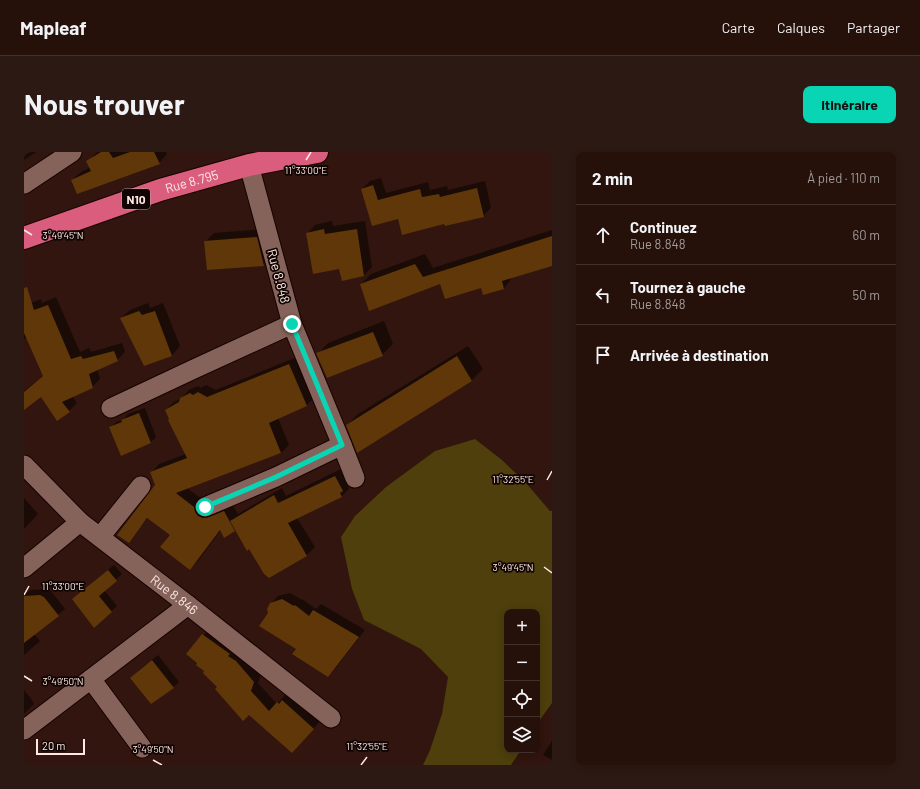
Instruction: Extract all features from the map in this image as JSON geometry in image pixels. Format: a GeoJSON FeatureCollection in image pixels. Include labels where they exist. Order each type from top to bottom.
{"type":"FeatureCollection","features":[{"type":"Feature","properties":{"kind":"highway","name":"Rue 8.795"},"geometry":{"type":"LineString","coordinates":[[24,238],[160,190],[249,164],[317,152]]}},
{"type":"Feature","properties":{"kind":"street"},"geometry":{"type":"LineString","coordinates":[[24,184],[72,152]]}},
{"type":"Feature","properties":{"kind":"street","name":"Rue 8.848"},"geometry":{"type":"LineString","coordinates":[[249,164],[292,324],[356,478]]}},
{"type":"Feature","properties":{"kind":"street"},"geometry":{"type":"LineString","coordinates":[[110,408],[292,324]]}},
{"type":"Feature","properties":{"kind":"street"},"geometry":{"type":"LineString","coordinates":[[205,507],[276,477],[342,445]]}},
{"type":"Feature","properties":{"kind":"street","name":"Rue 8.846"},"geometry":{"type":"LineString","coordinates":[[24,465],[80,522],[331,718]]}},
{"type":"Feature","properties":{"kind":"street"},"geometry":{"type":"LineString","coordinates":[[100,537],[141,486]]}},
{"type":"Feature","properties":{"kind":"street"},"geometry":{"type":"LineString","coordinates":[[24,568],[80,522]]}},
{"type":"Feature","properties":{"kind":"street"},"geometry":{"type":"LineString","coordinates":[[24,730],[188,605]]}},
{"type":"Feature","properties":{"kind":"street"},"geometry":{"type":"LineString","coordinates":[[91,679],[142,748]]}},
{"type":"Feature","properties":{"kind":"shaded area"},"geometry":{"type":"Polygon","coordinates":[[[475,439],[502,460],[526,483],[550,511],[552,511],[552,703],[540,720],[540,609],[504,609],[504,753],[519,753],[511,765],[423,765],[430,750],[442,714],[448,677],[421,649],[364,620],[352,589],[341,537],[355,516],[386,487],[435,451],[475,439]]]}},
{"type":"Feature","properties":{"kind":"building"},"geometry":{"type":"Polygon","coordinates":[[[101,152],[109,152],[113,158],[130,152],[154,152],[160,164],[77,194],[71,180],[91,171],[86,161],[101,152]]]}},
{"type":"Feature","properties":{"kind":"building"},"geometry":{"type":"Polygon","coordinates":[[[373,185],[378,200],[420,189],[422,197],[439,194],[440,197],[477,188],[484,217],[445,226],[444,224],[402,235],[398,219],[372,226],[361,189],[373,185]]]}},
{"type":"Feature","properties":{"kind":"building"},"geometry":{"type":"Polygon","coordinates":[[[324,229],[325,234],[357,229],[364,276],[342,281],[339,269],[313,274],[306,233],[324,229]]]}},
{"type":"Feature","properties":{"kind":"building"},"geometry":{"type":"Polygon","coordinates":[[[552,236],[552,266],[502,281],[504,289],[483,295],[481,288],[445,299],[440,284],[369,311],[360,284],[415,264],[423,277],[552,236]]]}},
{"type":"Feature","properties":{"kind":"building"},"geometry":{"type":"Polygon","coordinates":[[[257,237],[264,266],[207,270],[204,241],[257,237]]]}},
{"type":"Feature","properties":{"kind":"building"},"geometry":{"type":"Polygon","coordinates":[[[27,287],[34,310],[48,305],[71,359],[81,356],[83,359],[114,351],[118,361],[89,374],[93,388],[62,402],[70,412],[57,421],[41,397],[24,410],[24,392],[43,376],[24,333],[24,288],[27,287]]]}},
{"type":"Feature","properties":{"kind":"building"},"geometry":{"type":"Polygon","coordinates":[[[139,311],[142,315],[155,311],[172,356],[144,366],[120,318],[139,311]]]}},
{"type":"Feature","properties":{"kind":"building"},"geometry":{"type":"Polygon","coordinates":[[[373,332],[383,356],[327,378],[316,353],[373,332]]]}},
{"type":"Feature","properties":{"kind":"building"},"geometry":{"type":"Polygon","coordinates":[[[457,356],[472,381],[357,453],[346,425],[457,356]]]}},
{"type":"Feature","properties":{"kind":"building"},"geometry":{"type":"Polygon","coordinates":[[[289,364],[307,406],[269,423],[281,453],[176,493],[194,507],[198,516],[203,518],[224,511],[235,531],[224,538],[220,530],[190,570],[160,547],[170,535],[147,518],[129,543],[117,535],[155,485],[150,472],[187,458],[168,420],[169,419],[165,410],[179,402],[180,398],[190,393],[193,395],[198,392],[207,397],[289,364]]]}},
{"type":"Feature","properties":{"kind":"building"},"geometry":{"type":"Polygon","coordinates":[[[139,413],[151,443],[121,456],[109,427],[122,422],[121,420],[139,413]]]}},
{"type":"Feature","properties":{"kind":"building"},"geometry":{"type":"Polygon","coordinates":[[[335,476],[343,491],[340,493],[342,497],[288,523],[307,556],[269,578],[264,574],[249,549],[247,551],[230,521],[274,495],[278,503],[335,476]]]}},
{"type":"Feature","properties":{"kind":"building"},"geometry":{"type":"Polygon","coordinates":[[[108,570],[117,581],[99,596],[112,612],[94,628],[72,599],[108,570]]]}},
{"type":"Feature","properties":{"kind":"building"},"geometry":{"type":"Polygon","coordinates":[[[40,595],[44,597],[59,616],[24,643],[24,596],[40,595]]]}},
{"type":"Feature","properties":{"kind":"building"},"geometry":{"type":"Polygon","coordinates":[[[282,599],[294,606],[295,605],[309,616],[313,610],[359,637],[328,677],[292,654],[296,649],[259,626],[268,613],[267,609],[270,603],[282,599]]]}},
{"type":"Feature","properties":{"kind":"building"},"geometry":{"type":"Polygon","coordinates":[[[202,634],[230,654],[228,656],[236,661],[254,682],[251,691],[269,711],[277,702],[279,704],[282,700],[314,729],[292,753],[249,715],[243,721],[215,689],[217,687],[203,673],[204,671],[186,654],[202,634]]]}},
{"type":"Feature","properties":{"kind":"building"},"geometry":{"type":"Polygon","coordinates":[[[152,660],[174,688],[151,704],[130,678],[152,660]]]}},
{"type":"Feature","properties":{"kind":"route"},"geometry":{"type":"LineString","coordinates":[[205,507],[276,477],[342,445],[292,324]]}}]}
